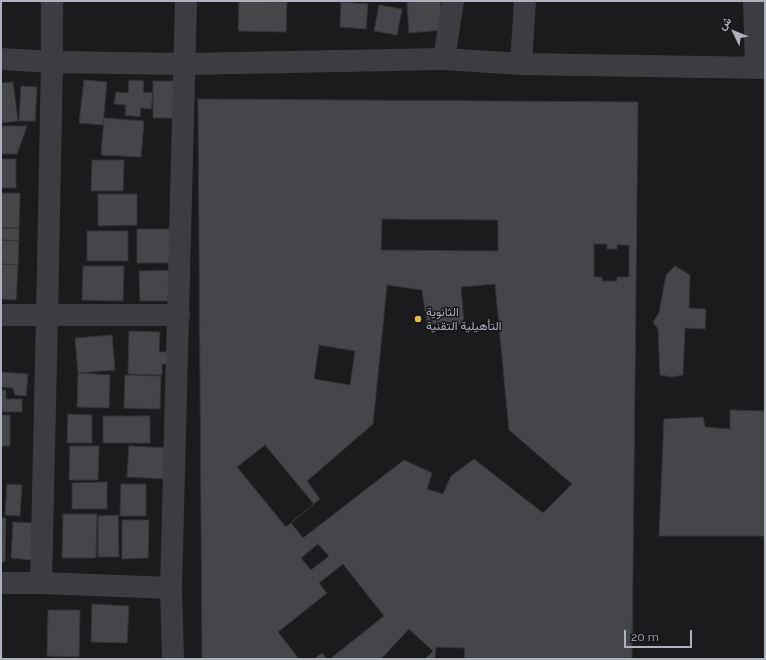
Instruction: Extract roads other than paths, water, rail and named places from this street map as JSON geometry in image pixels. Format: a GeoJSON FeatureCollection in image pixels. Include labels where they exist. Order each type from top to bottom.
{"type":"FeatureCollection","features":[{"type":"Feature","properties":{"kind":"street"},"geometry":{"type":"LineString","coordinates":[[41,583],[52,1]]}},
{"type":"Feature","properties":{"kind":"street"},"geometry":{"type":"LineString","coordinates":[[173,659],[171,588],[186,1]]}},
{"type":"Feature","properties":{"kind":"street"},"geometry":{"type":"LineString","coordinates":[[444,58],[453,1]]}},
{"type":"Feature","properties":{"kind":"street"},"geometry":{"type":"LineString","coordinates":[[521,64],[525,1]]}},
{"type":"Feature","properties":{"kind":"street"},"geometry":{"type":"LineString","coordinates":[[1,59],[52,62],[185,64],[444,58],[521,64],[761,68],[754,1]]}},
{"type":"Feature","properties":{"kind":"street"},"geometry":{"type":"LineString","coordinates":[[1,315],[179,315]]}},
{"type":"Feature","properties":{"kind":"street"},"geometry":{"type":"LineString","coordinates":[[1,583],[171,588]]}},
{"type":"Feature","properties":{"kind":"place","name":"الثانوية التأهيلية التقنية"},"geometry":{"type":"Point","coordinates":[418,319]}}]}
